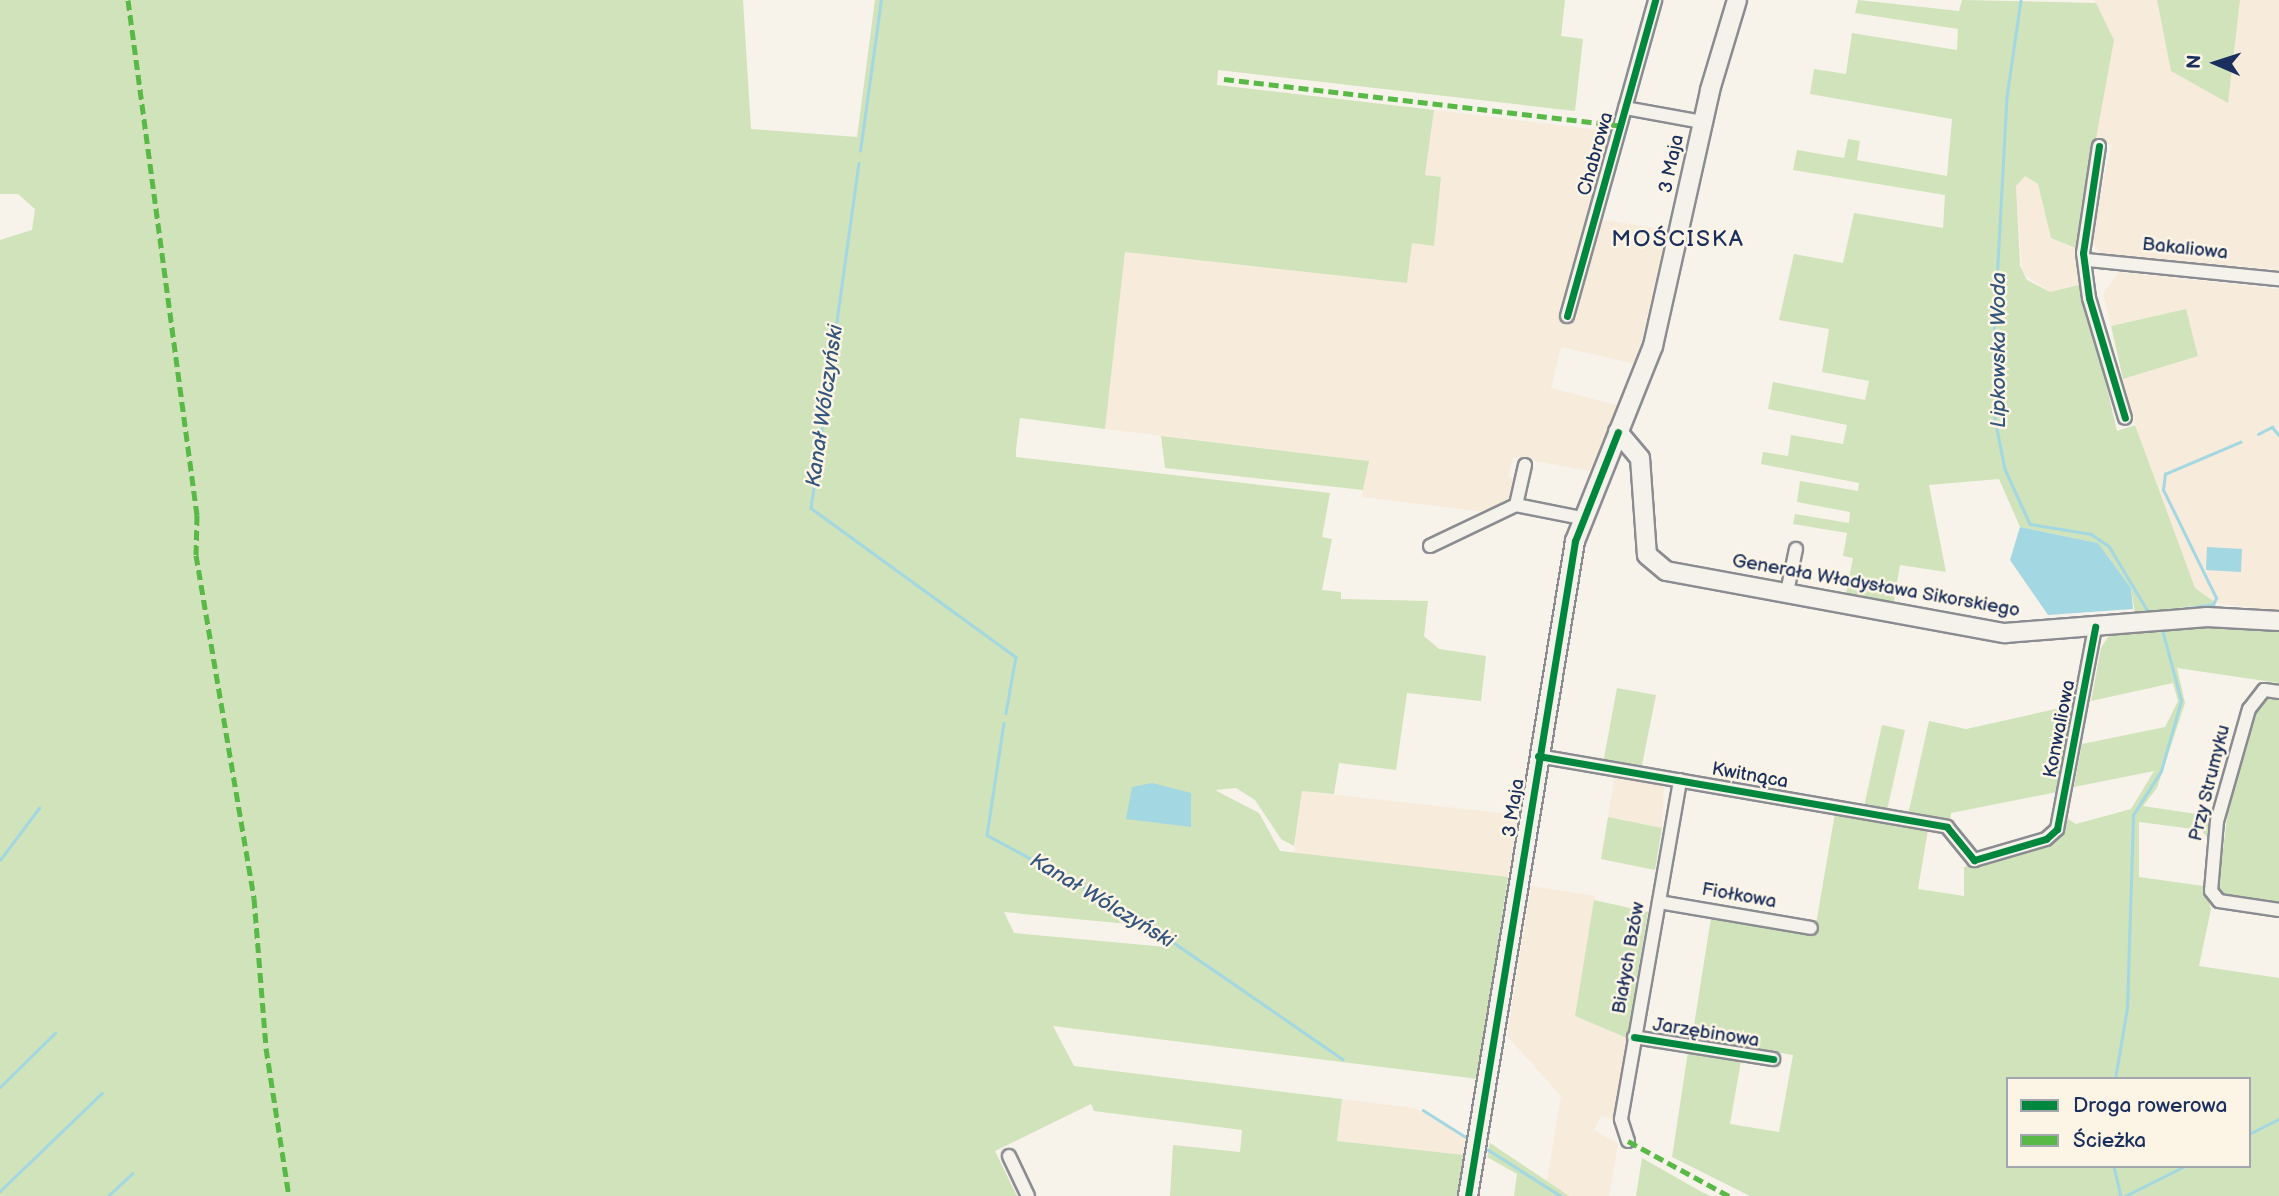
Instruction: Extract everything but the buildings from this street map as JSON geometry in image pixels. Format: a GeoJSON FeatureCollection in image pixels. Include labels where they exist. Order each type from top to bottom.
{"type":"FeatureCollection","features":[{"type":"Feature","properties":{"kind":"main road","name":"3 Maja"},"geometry":{"type":"LineString","coordinates":[[1468,1196],[1538,756],[1581,518],[1653,346],[1702,122],[1737,0]]}},
{"type":"Feature","properties":{"kind":"main road","name":"Generała Władysława Sikorskiego"},"geometry":{"type":"LineString","coordinates":[[1618,432],[1640,457],[1652,564],[1994,632],[2221,617],[2279,621]]}},
{"type":"Feature","properties":{"kind":"street","name":"Chabrowa"},"geometry":{"type":"LineString","coordinates":[[1567,316],[1655,0]]}},
{"type":"Feature","properties":{"kind":"street"},"geometry":{"type":"LineString","coordinates":[[1625,108],[1702,122]]}},
{"type":"Feature","properties":{"kind":"street"},"geometry":{"type":"LineString","coordinates":[[2099,146],[2087,260],[2089,298],[2125,418]]}},
{"type":"Feature","properties":{"kind":"street","name":"Bakaliowa"},"geometry":{"type":"LineString","coordinates":[[2087,260],[2279,279]]}},
{"type":"Feature","properties":{"kind":"street"},"geometry":{"type":"LineString","coordinates":[[1516,505],[1525,465]]}},
{"type":"Feature","properties":{"kind":"street"},"geometry":{"type":"LineString","coordinates":[[1430,547],[1516,505],[1581,518]]}},
{"type":"Feature","properties":{"kind":"street"},"geometry":{"type":"LineString","coordinates":[[1787,592],[1796,549]]}},
{"type":"Feature","properties":{"kind":"street","name":"Konwaliowa"},"geometry":{"type":"LineString","coordinates":[[1963,851],[1974,860],[2054,835],[2095,627]]}},
{"type":"Feature","properties":{"kind":"street","name":"Przy Strumyku"},"geometry":{"type":"LineString","coordinates":[[2279,692],[2264,690],[2249,709],[2217,821],[2211,891],[2219,901],[2279,910]]}},
{"type":"Feature","properties":{"kind":"street","name":"Kwitnąca"},"geometry":{"type":"LineString","coordinates":[[1538,756],[1954,831],[1963,851]]}},
{"type":"Feature","properties":{"kind":"street","name":"Białych Bzów"},"geometry":{"type":"LineString","coordinates":[[1628,1141],[1621,1119],[1680,780]]}},
{"type":"Feature","properties":{"kind":"street","name":"Fiołkowa"},"geometry":{"type":"LineString","coordinates":[[1659,902],[1811,928]]}},
{"type":"Feature","properties":{"kind":"street","name":"Jarzębinowa"},"geometry":{"type":"LineString","coordinates":[[1634,1037],[1773,1059]]}},
{"type":"Feature","properties":{"kind":"street"},"geometry":{"type":"LineString","coordinates":[[1009,1156],[1028,1196]]}},
{"type":"Feature","properties":{"kind":"shaded area"},"geometry":{"type":"Polygon","coordinates":[[[2094,0],[2157,0],[2171,71],[2228,102],[2240,0],[2279,0],[2279,270],[2100,253],[2090,239],[2112,145],[2095,141],[2114,40],[2094,0]]]}},
{"type":"Feature","properties":{"kind":"shaded area"},"geometry":{"type":"Polygon","coordinates":[[[1434,110],[1600,130],[1608,139],[1592,193],[1598,219],[1667,230],[1636,364],[1561,347],[1551,388],[1620,406],[1589,471],[1513,457],[1508,477],[1518,478],[1511,504],[1486,512],[1362,497],[1368,461],[1105,429],[1125,252],[1407,283],[1412,243],[1434,246],[1441,177],[1425,175],[1434,110]]]}},
{"type":"Feature","properties":{"kind":"shaded area"},"geometry":{"type":"Polygon","coordinates":[[[2025,176],[2038,184],[2051,238],[2076,248],[2083,284],[2050,292],[2022,273],[2016,186],[2025,176]]]}},
{"type":"Feature","properties":{"kind":"shaded area"},"geometry":{"type":"Polygon","coordinates":[[[2119,272],[2279,289],[2279,611],[2216,603],[2195,588],[2149,473],[2123,379],[2198,356],[2186,309],[2111,326],[2103,294],[2119,272]]]}},
{"type":"Feature","properties":{"kind":"shaded area"},"geometry":{"type":"Polygon","coordinates":[[[1615,775],[1664,784],[1662,828],[1608,817],[1615,775]]]}},
{"type":"Feature","properties":{"kind":"shaded area"},"geometry":{"type":"Polygon","coordinates":[[[1302,791],[1519,815],[1508,877],[1294,853],[1302,791]]]}},
{"type":"Feature","properties":{"kind":"shaded area"},"geometry":{"type":"Polygon","coordinates":[[[1531,886],[1595,896],[1575,1016],[1627,1038],[1613,1119],[1601,1116],[1594,1130],[1618,1144],[1609,1196],[1569,1196],[1547,1181],[1561,1096],[1507,1036],[1531,886]]]}},
{"type":"Feature","properties":{"kind":"shaded area"},"geometry":{"type":"Polygon","coordinates":[[[1342,1099],[1415,1108],[1467,1139],[1464,1155],[1337,1141],[1342,1099]]]}},
{"type":"Feature","properties":{"kind":"green space"},"geometry":{"type":"Polygon","coordinates":[[[0,0],[743,0],[751,129],[857,137],[875,0],[1565,0],[1561,36],[1583,39],[1575,111],[1218,70],[1217,85],[1434,110],[1425,175],[1441,177],[1434,246],[1412,243],[1407,283],[1125,252],[1105,429],[1020,418],[1016,450],[1016,457],[1330,493],[1322,537],[1332,539],[1322,590],[1341,592],[1341,599],[1428,601],[1424,636],[1439,649],[1486,656],[1481,701],[1407,693],[1396,770],[1339,763],[1334,794],[1302,791],[1294,846],[1281,839],[1255,800],[1236,788],[1215,790],[1259,813],[1280,851],[1508,877],[1478,1079],[1053,1026],[1074,1066],[1342,1099],[1337,1141],[1464,1155],[1457,1196],[1170,1196],[1173,1145],[1240,1152],[1242,1130],[1094,1111],[1091,1104],[995,1151],[1017,1196],[0,1196],[0,240],[32,230],[35,209],[18,194],[0,194],[0,0]],[[1004,912],[1014,933],[1166,947],[1138,925],[1004,912]]]}},
{"type":"Feature","properties":{"kind":"green space"},"geometry":{"type":"Polygon","coordinates":[[[1858,0],[1959,11],[1962,0],[2096,3],[2114,40],[2076,248],[2051,238],[2038,184],[2025,176],[2016,186],[2020,266],[2027,280],[2050,292],[2083,284],[2117,431],[2135,425],[2195,588],[2216,603],[2135,614],[2131,588],[2098,543],[2020,527],[1999,479],[1929,485],[1946,572],[1900,565],[1893,606],[1845,598],[1853,558],[1843,556],[1847,533],[1793,524],[1795,514],[1849,523],[1850,512],[1797,502],[1800,481],[1858,491],[1859,483],[1761,464],[1763,452],[1788,456],[1791,435],[1843,444],[1847,425],[1768,409],[1773,382],[1865,400],[1869,381],[1822,372],[1829,329],[1779,320],[1794,254],[1843,263],[1854,213],[1943,228],[1945,195],[1793,170],[1797,150],[1844,158],[1848,139],[1860,141],[1857,160],[1947,176],[1952,119],[1810,94],[1814,69],[1846,74],[1852,33],[1957,50],[1958,29],[1855,13],[1858,0]]]}},
{"type":"Feature","properties":{"kind":"green space"},"geometry":{"type":"Polygon","coordinates":[[[2157,0],[2240,0],[2228,103],[2171,71],[2157,0]]]}},
{"type":"Feature","properties":{"kind":"green space"},"geometry":{"type":"Polygon","coordinates":[[[2186,309],[2198,356],[2123,379],[2111,326],[2186,309]]]}},
{"type":"Feature","properties":{"kind":"green space"},"geometry":{"type":"Polygon","coordinates":[[[1161,436],[1369,461],[1363,490],[1165,468],[1161,436]]]}},
{"type":"Feature","properties":{"kind":"green space"},"geometry":{"type":"Polygon","coordinates":[[[2204,626],[2279,629],[2279,683],[2177,668],[2185,703],[2157,788],[2143,806],[2203,815],[2213,809],[2209,839],[2201,830],[2139,822],[2139,877],[2204,886],[2211,909],[2199,966],[2279,978],[2279,1196],[1750,1196],[1672,1157],[1688,1052],[1741,1061],[1730,1124],[1779,1132],[1793,1055],[1692,1038],[1711,918],[1814,936],[1835,813],[1928,830],[1918,889],[1964,896],[1964,867],[2062,837],[2068,819],[2076,824],[2131,809],[2154,771],[2074,787],[2082,744],[2165,727],[2178,701],[2173,683],[2091,701],[2101,648],[2111,632],[2204,626]]]}},
{"type":"Feature","properties":{"kind":"green space"},"geometry":{"type":"Polygon","coordinates":[[[1617,688],[1656,695],[1641,770],[1603,763],[1617,688]]]}},
{"type":"Feature","properties":{"kind":"green space"},"geometry":{"type":"Polygon","coordinates":[[[2266,697],[2279,699],[2279,904],[2223,896],[2218,888],[2228,811],[2258,701],[2266,697]]]}},
{"type":"Feature","properties":{"kind":"green space"},"geometry":{"type":"Polygon","coordinates":[[[2074,705],[2057,792],[1951,813],[1950,821],[1908,815],[1929,721],[1966,729],[2074,705]]]}},
{"type":"Feature","properties":{"kind":"green space"},"geometry":{"type":"Polygon","coordinates":[[[1882,725],[1905,730],[1886,815],[1863,811],[1882,725]]]}},
{"type":"Feature","properties":{"kind":"green space"},"geometry":{"type":"Polygon","coordinates":[[[1608,817],[1662,828],[1655,870],[1601,859],[1608,817]]]}},
{"type":"Feature","properties":{"kind":"green space"},"geometry":{"type":"Polygon","coordinates":[[[1594,900],[1648,912],[1627,1038],[1575,1016],[1594,900]]]}},
{"type":"Feature","properties":{"kind":"green space"},"geometry":{"type":"Polygon","coordinates":[[[1490,1143],[1569,1196],[1514,1196],[1517,1174],[1487,1157],[1490,1143]]]}},
{"type":"Feature","properties":{"kind":"green space"},"geometry":{"type":"Polygon","coordinates":[[[1642,1158],[1700,1191],[1711,1196],[1636,1196],[1642,1158]]]}},
{"type":"Feature","properties":{"kind":"water"},"geometry":{"type":"Polygon","coordinates":[[[2020,527],[2098,543],[2131,588],[2133,609],[2048,615],[2010,560],[2020,527]]]}},
{"type":"Feature","properties":{"kind":"water"},"geometry":{"type":"Polygon","coordinates":[[[2207,547],[2242,549],[2241,572],[2206,570],[2207,547]]]}},
{"type":"Feature","properties":{"kind":"water"},"geometry":{"type":"Polygon","coordinates":[[[1152,783],[1191,793],[1191,827],[1126,819],[1132,787],[1152,783]]]}},
{"type":"Feature","properties":{"kind":"waterway","name":"Kanał Wólczyński"},"geometry":{"type":"LineString","coordinates":[[860,151],[881,0]]}},
{"type":"Feature","properties":{"kind":"waterway","name":"Lipkowska Woda"},"geometry":{"type":"LineString","coordinates":[[2021,0],[2007,97],[1994,337],[1995,419],[2005,469],[2030,524],[2091,534],[2109,546],[2149,613]]}},
{"type":"Feature","properties":{"kind":"waterway","name":"Kanał Wólczyński"},"geometry":{"type":"LineString","coordinates":[[859,163],[811,508],[1016,657],[1006,713]]}},
{"type":"Feature","properties":{"kind":"waterway"},"geometry":{"type":"LineString","coordinates":[[2258,434],[2272,427],[2279,435]]}},
{"type":"Feature","properties":{"kind":"waterway"},"geometry":{"type":"LineString","coordinates":[[2169,611],[2213,604],[2216,598],[2163,490],[2165,474],[2240,442]]}},
{"type":"Feature","properties":{"kind":"waterway","name":"Lipkowska Woda"},"geometry":{"type":"LineString","coordinates":[[2115,1077],[2127,1008],[2133,815],[2161,771],[2181,701],[2161,626]]}},
{"type":"Feature","properties":{"kind":"waterway","name":"Kanał Wólczyński"},"geometry":{"type":"LineString","coordinates":[[1004,723],[987,835],[1131,913],[1343,1059]]}},
{"type":"Feature","properties":{"kind":"waterway"},"geometry":{"type":"LineString","coordinates":[[0,860],[39,808]]}},
{"type":"Feature","properties":{"kind":"waterway"},"geometry":{"type":"LineString","coordinates":[[0,1087],[55,1033]]}},
{"type":"Feature","properties":{"kind":"waterway"},"geometry":{"type":"LineString","coordinates":[[0,1191],[102,1093]]}},
{"type":"Feature","properties":{"kind":"waterway","name":"Kanał Wólczyński"},"geometry":{"type":"LineString","coordinates":[[1423,1110],[1469,1139]]}},
{"type":"Feature","properties":{"kind":"waterway"},"geometry":{"type":"LineString","coordinates":[[2251,1133],[2279,1119]]}},
{"type":"Feature","properties":{"kind":"waterway","name":"Kanał Wólczyński"},"geometry":{"type":"LineString","coordinates":[[1484,1147],[1561,1196]]}},
{"type":"Feature","properties":{"kind":"waterway","name":"Lipkowska Woda"},"geometry":{"type":"LineString","coordinates":[[2114,1168],[2121,1196]]}},
{"type":"Feature","properties":{"kind":"waterway"},"geometry":{"type":"LineString","coordinates":[[2125,1196],[2181,1168]]}},
{"type":"Feature","properties":{"kind":"waterway"},"geometry":{"type":"LineString","coordinates":[[108,1196],[132,1174]]}},
{"type":"Feature","properties":{"kind":"marked path"},"geometry":{"type":"LineString","coordinates":[[128,0],[197,515],[196,555],[254,898],[266,1048],[289,1196]]}},
{"type":"Feature","properties":{"kind":"marked path"},"geometry":{"type":"LineString","coordinates":[[1224,79],[1618,125]]}},
{"type":"Feature","properties":{"kind":"marked path"},"geometry":{"type":"LineString","coordinates":[[1628,1141],[1729,1196]]}},
{"type":"Feature","properties":{"kind":"cycle path"},"geometry":{"type":"LineString","coordinates":[[1567,316],[1655,0]]}},
{"type":"Feature","properties":{"kind":"cycle path"},"geometry":{"type":"LineString","coordinates":[[2099,146],[2083,253],[2089,298],[2125,418]]}},
{"type":"Feature","properties":{"kind":"cycle path"},"geometry":{"type":"LineString","coordinates":[[1468,1196],[1575,541],[1618,432]]}},
{"type":"Feature","properties":{"kind":"cycle path"},"geometry":{"type":"LineString","coordinates":[[1538,756],[1947,827],[1974,860],[2046,839],[2057,829],[2095,627]]}},
{"type":"Feature","properties":{"kind":"cycle path"},"geometry":{"type":"LineString","coordinates":[[1634,1037],[1773,1059]]}},
{"type":"Feature","properties":{"kind":"district","name":"MOŚCISKA"},"geometry":{"type":"Point","coordinates":[1678,239]}}]}
